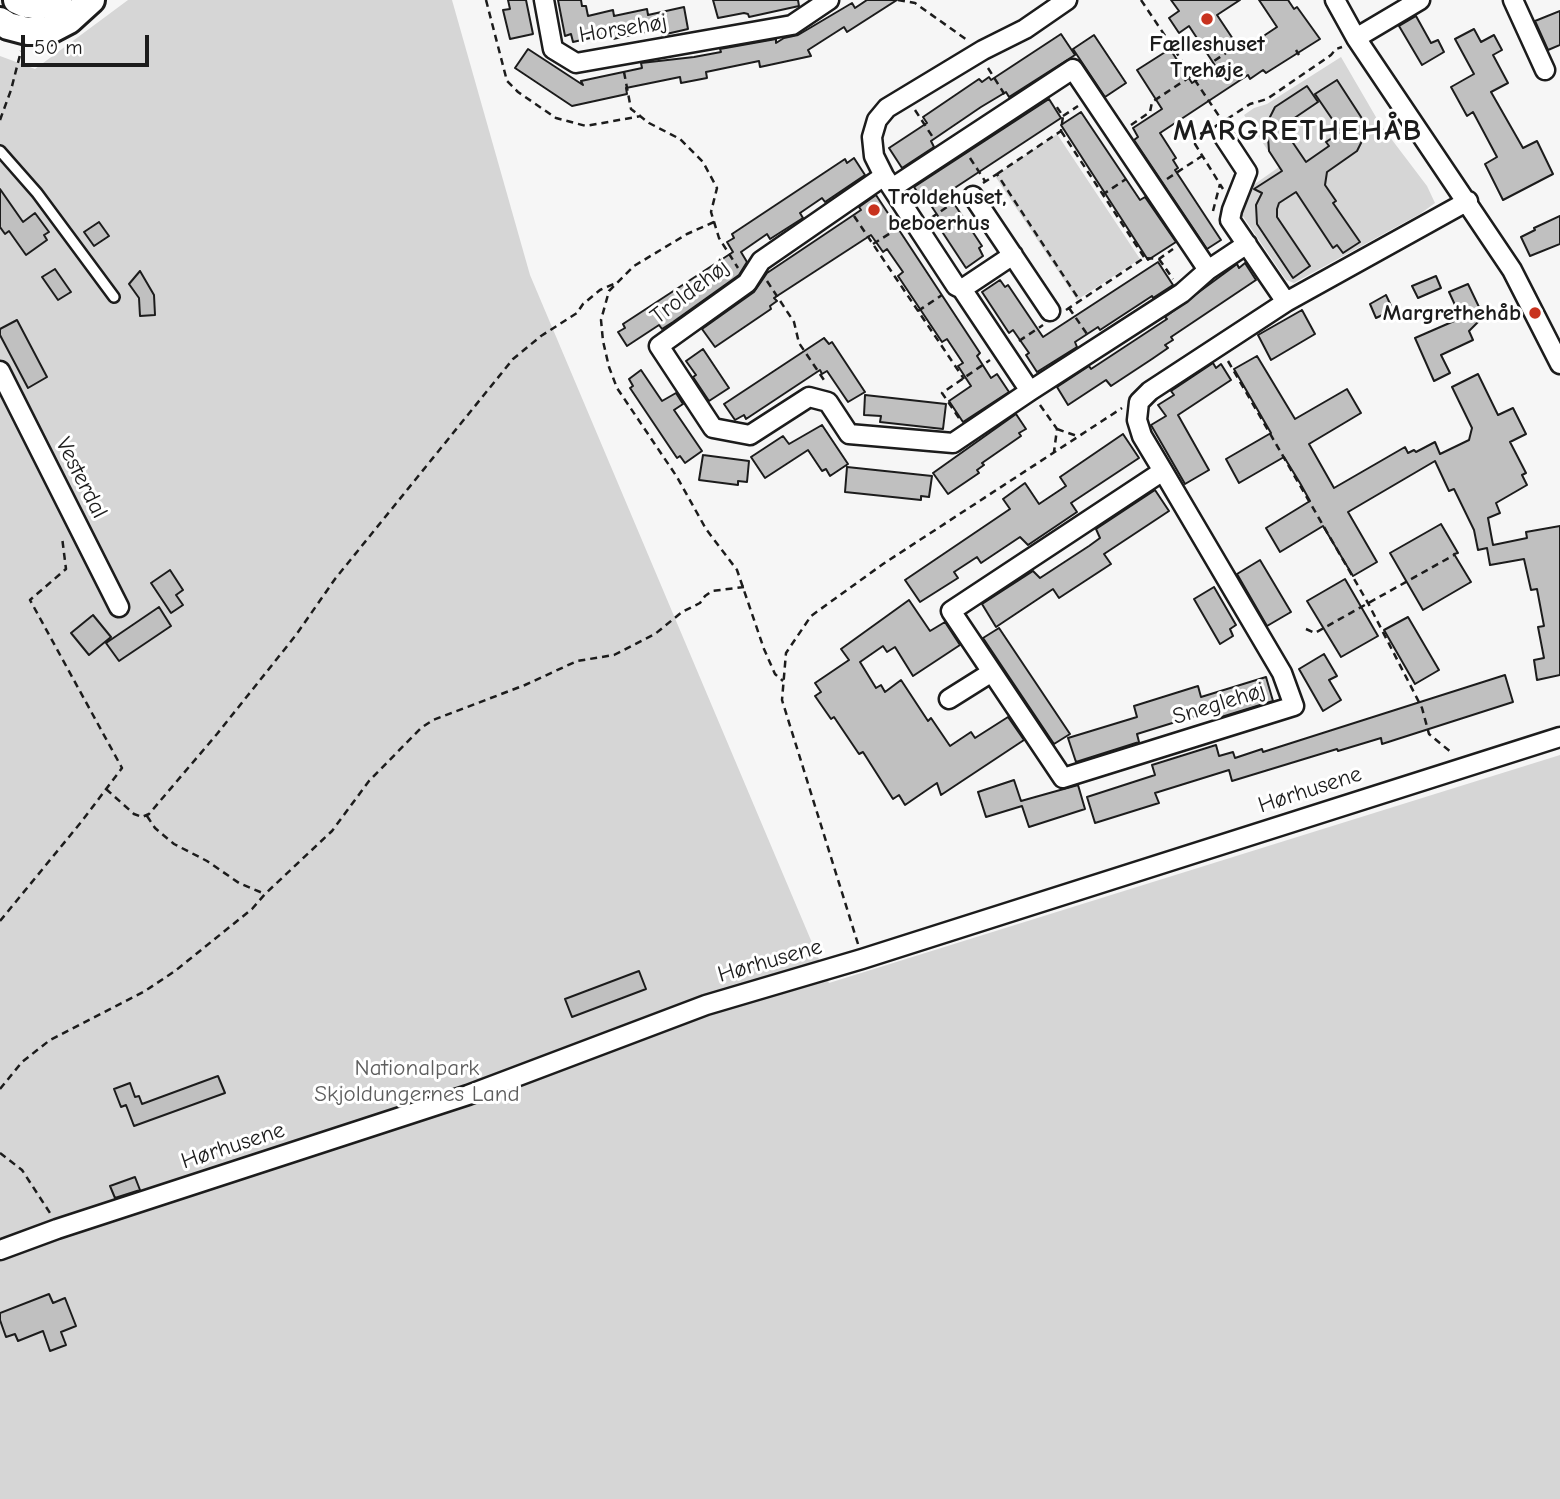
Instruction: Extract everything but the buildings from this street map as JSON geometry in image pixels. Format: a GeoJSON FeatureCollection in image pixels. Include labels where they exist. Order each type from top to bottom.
{"type":"FeatureCollection","features":[{"type":"Feature","properties":{"kind":"street"},"geometry":{"type":"LineString","coordinates":[[17,0],[39,6],[58,0]]}},
{"type":"Feature","properties":{"kind":"street"},"geometry":{"type":"LineString","coordinates":[[0,21],[27,32],[48,31],[69,20],[91,0]]}},
{"type":"Feature","properties":{"kind":"street","name":"Horsehøj"},"geometry":{"type":"LineString","coordinates":[[544,0],[553,49],[576,63],[792,25],[829,0]]}},
{"type":"Feature","properties":{"kind":"street"},"geometry":{"type":"LineString","coordinates":[[1030,391],[888,182],[873,156],[872,137],[877,120],[887,108],[1025,29],[1067,0]]}},
{"type":"Feature","properties":{"kind":"street"},"geometry":{"type":"LineString","coordinates":[[1335,0],[1356,38],[1512,270],[1560,364]]}},
{"type":"Feature","properties":{"kind":"street"},"geometry":{"type":"LineString","coordinates":[[1356,38],[1420,0]]}},
{"type":"Feature","properties":{"kind":"street"},"geometry":{"type":"LineString","coordinates":[[1513,0],[1545,70]]}},
{"type":"Feature","properties":{"kind":"street","name":"Troldehøj"},"geometry":{"type":"LineString","coordinates":[[828,402],[809,397],[750,435],[713,428],[659,346],[747,283],[761,261],[845,202],[944,154],[1073,69],[1208,270]]}},
{"type":"Feature","properties":{"kind":"street"},"geometry":{"type":"LineString","coordinates":[[1215,134],[1247,172],[1230,220],[1286,302]]}},
{"type":"Feature","properties":{"kind":"street"},"geometry":{"type":"LineString","coordinates":[[973,196],[1052,316]]}},
{"type":"Feature","properties":{"kind":"street"},"geometry":{"type":"LineString","coordinates":[[1139,402],[1150,391],[1286,302],[1468,201]]}},
{"type":"Feature","properties":{"kind":"street"},"geometry":{"type":"LineString","coordinates":[[828,402],[849,434],[953,443],[1182,293],[1208,270],[1247,244]]}},
{"type":"Feature","properties":{"kind":"street"},"geometry":{"type":"LineString","coordinates":[[959,287],[1013,254]]}},
{"type":"Feature","properties":{"kind":"street","name":"Vesterdal"},"geometry":{"type":"LineString","coordinates":[[0,371],[119,607]]}},
{"type":"Feature","properties":{"kind":"street","name":"Sneglehøj"},"geometry":{"type":"LineString","coordinates":[[1139,402],[1137,420],[1142,436],[1163,471],[1282,673],[1294,706],[1063,778],[951,611],[1163,471]]}},
{"type":"Feature","properties":{"kind":"street"},"geometry":{"type":"LineString","coordinates":[[949,699],[992,672]]}},
{"type":"Feature","properties":{"kind":"street","name":"Hørhusene"},"geometry":{"type":"LineString","coordinates":[[0,1250],[468,1095],[706,1005],[862,959],[1560,737]]}},
{"type":"Feature","properties":{"kind":"lane"},"geometry":{"type":"LineString","coordinates":[[0,151],[37,193],[114,297]]}},
{"type":"Feature","properties":{"kind":"path"},"geometry":{"type":"LineString","coordinates":[[486,0],[507,81],[518,92],[556,118],[586,126],[640,116]]}},
{"type":"Feature","properties":{"kind":"path"},"geometry":{"type":"LineString","coordinates":[[898,0],[915,2],[981,52],[1014,108]]}},
{"type":"Feature","properties":{"kind":"path"},"geometry":{"type":"LineString","coordinates":[[1141,0],[1223,122],[1250,104],[1267,99],[1356,38]]}},
{"type":"Feature","properties":{"kind":"path"},"geometry":{"type":"LineString","coordinates":[[0,120],[27,32]]}},
{"type":"Feature","properties":{"kind":"path"},"geometry":{"type":"LineString","coordinates":[[1296,50],[1299,55]]}},
{"type":"Feature","properties":{"kind":"path"},"geometry":{"type":"LineString","coordinates":[[1117,135],[1150,112],[1152,102],[1226,53]]}},
{"type":"Feature","properties":{"kind":"path"},"geometry":{"type":"LineString","coordinates":[[621,56],[631,109],[680,139],[703,162],[717,188],[711,212],[719,238],[747,283]]}},
{"type":"Feature","properties":{"kind":"path"},"geometry":{"type":"LineString","coordinates":[[906,97],[944,154]]}},
{"type":"Feature","properties":{"kind":"path"},"geometry":{"type":"LineString","coordinates":[[1063,116],[1061,131],[1144,258]]}},
{"type":"Feature","properties":{"kind":"path"},"geometry":{"type":"LineString","coordinates":[[997,174],[1061,131]]}},
{"type":"Feature","properties":{"kind":"path"},"geometry":{"type":"LineString","coordinates":[[1215,134],[1195,144],[1220,184]]}},
{"type":"Feature","properties":{"kind":"path"},"geometry":{"type":"LineString","coordinates":[[960,143],[985,181]]}},
{"type":"Feature","properties":{"kind":"path"},"geometry":{"type":"LineString","coordinates":[[1153,188],[1202,156]]}},
{"type":"Feature","properties":{"kind":"path"},"geometry":{"type":"LineString","coordinates":[[1102,195],[1140,169]]}},
{"type":"Feature","properties":{"kind":"path"},"geometry":{"type":"LineString","coordinates":[[845,202],[964,379]]}},
{"type":"Feature","properties":{"kind":"path"},"geometry":{"type":"LineString","coordinates":[[873,244],[912,218]]}},
{"type":"Feature","properties":{"kind":"path"},"geometry":{"type":"LineString","coordinates":[[714,222],[687,234],[635,266],[609,291],[601,320],[603,341],[617,388],[677,477],[706,529],[730,558],[744,587],[764,649],[775,674],[784,682]]}},
{"type":"Feature","properties":{"kind":"path"},"geometry":{"type":"LineString","coordinates":[[969,433],[942,393],[1052,316],[1144,258],[1159,259],[1188,240]]}},
{"type":"Feature","properties":{"kind":"path"},"geometry":{"type":"LineString","coordinates":[[1159,259],[1182,293]]}},
{"type":"Feature","properties":{"kind":"path"},"geometry":{"type":"LineString","coordinates":[[757,267],[794,322],[799,343],[833,394],[828,402]]}},
{"type":"Feature","properties":{"kind":"path"},"geometry":{"type":"LineString","coordinates":[[106,789],[134,814],[142,817],[146,815],[217,734],[296,635],[335,579],[513,359],[541,336],[577,313],[583,304],[600,290],[618,282]]}},
{"type":"Feature","properties":{"kind":"path"},"geometry":{"type":"LineString","coordinates":[[918,311],[959,287]]}},
{"type":"Feature","properties":{"kind":"path"},"geometry":{"type":"LineString","coordinates":[[1069,307],[1096,349]]}},
{"type":"Feature","properties":{"kind":"path"},"geometry":{"type":"LineString","coordinates":[[1219,346],[1368,603],[1422,708],[1429,734],[1467,766]]}},
{"type":"Feature","properties":{"kind":"path"},"geometry":{"type":"LineString","coordinates":[[1030,391],[1057,429],[1078,436]]}},
{"type":"Feature","properties":{"kind":"path"},"geometry":{"type":"LineString","coordinates":[[862,959],[782,700],[786,653],[811,616],[883,564],[1116,410],[1139,402]]}},
{"type":"Feature","properties":{"kind":"path"},"geometry":{"type":"LineString","coordinates":[[1054,452],[1057,429]]}},
{"type":"Feature","properties":{"kind":"path"},"geometry":{"type":"LineString","coordinates":[[0,921],[122,768],[30,600],[66,569],[62,535]]}},
{"type":"Feature","properties":{"kind":"path"},"geometry":{"type":"LineString","coordinates":[[1306,629],[1315,633],[1454,555]]}},
{"type":"Feature","properties":{"kind":"path"},"geometry":{"type":"LineString","coordinates":[[0,1089],[22,1062],[50,1040],[145,991],[175,971],[252,909],[332,831],[369,781],[421,728],[433,720],[525,685],[577,661],[614,654],[655,634],[682,612],[700,603],[712,591],[744,587]]}},
{"type":"Feature","properties":{"kind":"path"},"geometry":{"type":"LineString","coordinates":[[146,815],[155,828],[174,844],[239,883],[265,894]]}},
{"type":"Feature","properties":{"kind":"path"},"geometry":{"type":"LineString","coordinates":[[0,1153],[22,1170],[46,1204],[57,1229]]}},
{"type":"Feature","properties":{"kind":"green space","name":"Nationalpark Skjoldungernes Land"},"geometry":{"type":"Polygon","coordinates":[[[128,0],[452,0],[530,275],[829,983],[1560,755],[1560,1499],[0,1499],[0,56],[35,69],[128,0]]]}},
{"type":"Feature","properties":{"kind":"green space"},"geometry":{"type":"Polygon","coordinates":[[[1341,57],[1380,124],[1427,186],[1435,203],[1420,214],[1294,283],[1286,280],[1240,212],[1252,186],[1279,167],[1244,115],[1267,104],[1341,57]]]}},
{"type":"Feature","properties":{"kind":"green space"},"geometry":{"type":"Polygon","coordinates":[[[1057,134],[1140,259],[1077,300],[995,176],[1057,134]]]}},
{"type":"Feature","properties":{"kind":"place","name":"Fælleshuset Trehøje"},"geometry":{"type":"Point","coordinates":[1207,19]}},
{"type":"Feature","properties":{"kind":"place","name":"Troldehuset, beboerhus"},"geometry":{"type":"Point","coordinates":[874,210]}},
{"type":"Feature","properties":{"kind":"place","name":"Margrethehåb"},"geometry":{"type":"Point","coordinates":[1535,313]}},
{"type":"Feature","properties":{"kind":"district","name":"MARGRETHEHÅB"},"geometry":{"type":"Point","coordinates":[1298,132]}}]}
